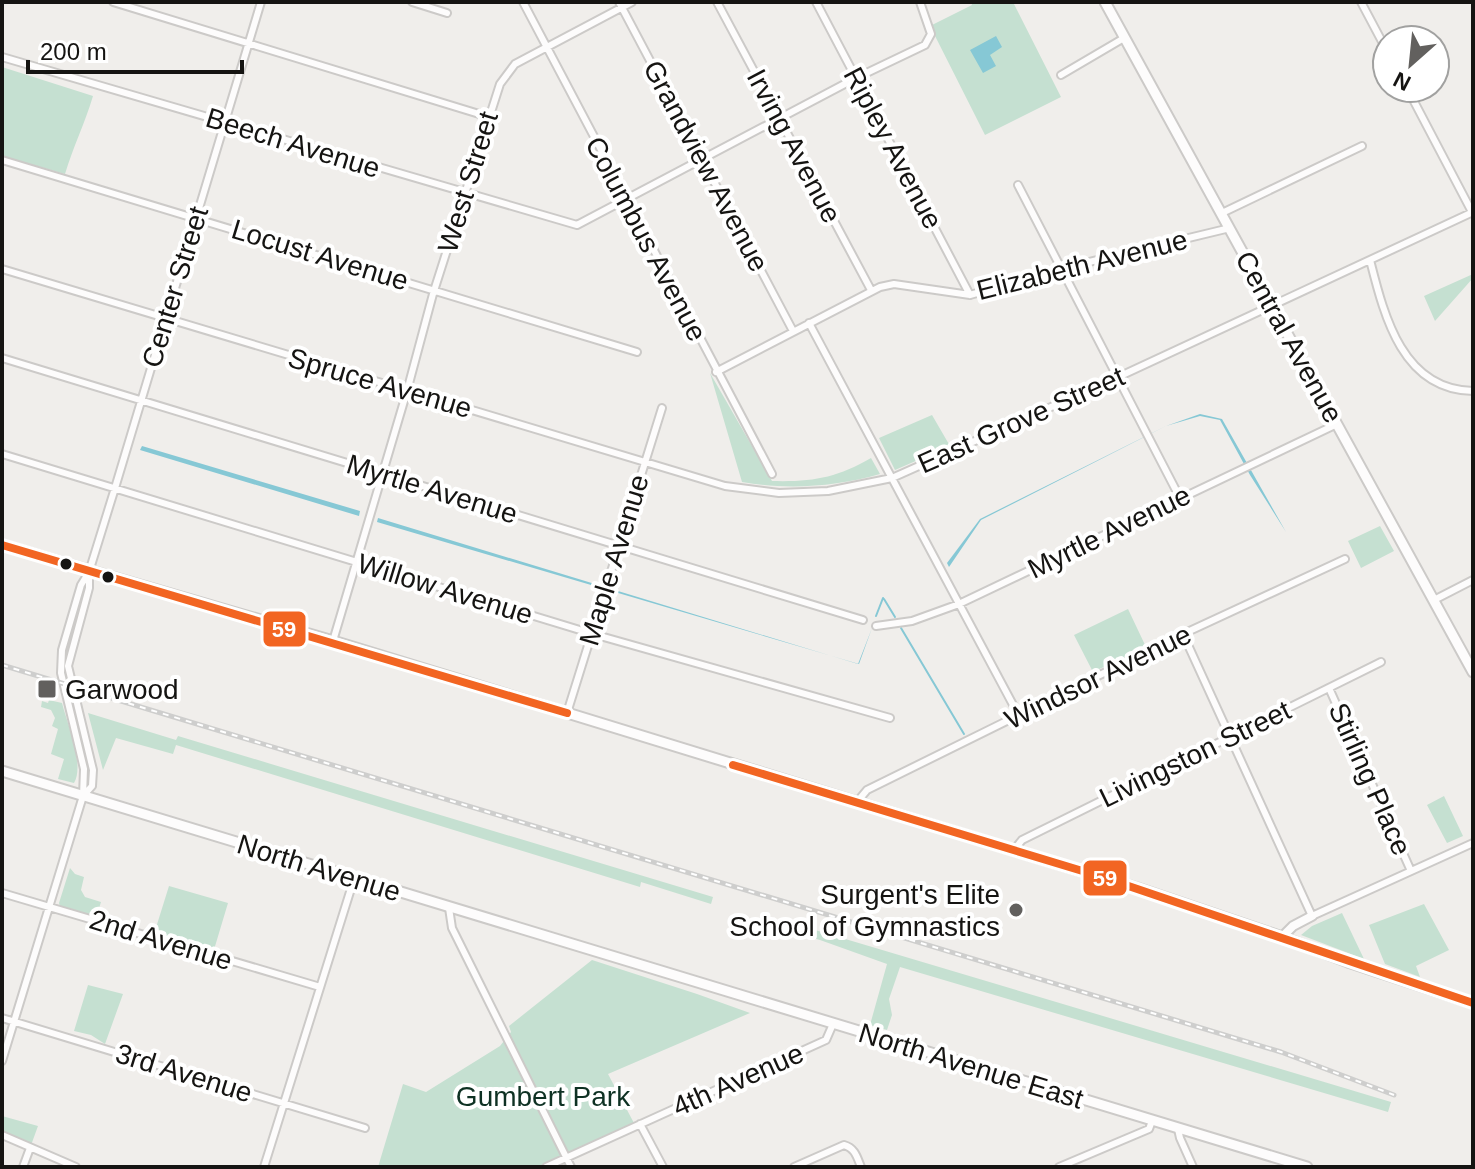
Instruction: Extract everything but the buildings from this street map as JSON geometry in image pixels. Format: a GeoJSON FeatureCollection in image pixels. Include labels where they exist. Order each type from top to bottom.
{"type":"FeatureCollection","features":[{"type":"Feature","properties":{"kind":"main road","name":"Central Avenue"},"geometry":{"type":"LineString","coordinates":[[1105,2],[1473,672]]}},
{"type":"Feature","properties":{"kind":"main road"},"geometry":{"type":"LineString","coordinates":[[2,545],[333,641],[857,802],[1282,937],[1473,1003]]}},
{"type":"Feature","properties":{"kind":"main road","name":"North Avenue"},"geometry":{"type":"LineString","coordinates":[[2,771],[636,964]]}},
{"type":"Feature","properties":{"kind":"main road","name":"North Avenue East"},"geometry":{"type":"LineString","coordinates":[[636,964],[1307,1167]]}},
{"type":"Feature","properties":{"kind":"street"},"geometry":{"type":"LineString","coordinates":[[113,2],[489,117]]}},
{"type":"Feature","properties":{"kind":"street","name":"Center Street"},"geometry":{"type":"LineString","coordinates":[[2,1061],[83,796],[92,786],[93,770],[68,666],[89,588],[89,572],[261,2]]}},
{"type":"Feature","properties":{"kind":"street"},"geometry":{"type":"LineString","coordinates":[[412,2],[447,13]]}},
{"type":"Feature","properties":{"kind":"street","name":"Columbus Avenue"},"geometry":{"type":"LineString","coordinates":[[523,2],[772,474]]}},
{"type":"Feature","properties":{"kind":"street"},"geometry":{"type":"LineString","coordinates":[[546,48],[621,5],[632,2]]}},
{"type":"Feature","properties":{"kind":"street","name":"Irving Avenue"},"geometry":{"type":"LineString","coordinates":[[717,2],[871,290]]}},
{"type":"Feature","properties":{"kind":"street","name":"Ripley Avenue"},"geometry":{"type":"LineString","coordinates":[[816,2],[970,295]]}},
{"type":"Feature","properties":{"kind":"street"},"geometry":{"type":"LineString","coordinates":[[626,199],[929,42],[930,28],[920,2]]}},
{"type":"Feature","properties":{"kind":"street"},"geometry":{"type":"LineString","coordinates":[[1361,2],[1373,24]]}},
{"type":"Feature","properties":{"kind":"street","name":"Grandview Avenue"},"geometry":{"type":"LineString","coordinates":[[621,5],[793,331]]}},
{"type":"Feature","properties":{"kind":"street"},"geometry":{"type":"LineString","coordinates":[[1061,75],[1124,38]]}},
{"type":"Feature","properties":{"kind":"street","name":"West Street"},"geometry":{"type":"LineString","coordinates":[[333,641],[434,290],[497,91],[510,68],[546,48]]}},
{"type":"Feature","properties":{"kind":"street","name":"Beech Avenue"},"geometry":{"type":"LineString","coordinates":[[2,57],[572,225],[584,222],[626,199]]}},
{"type":"Feature","properties":{"kind":"street"},"geometry":{"type":"LineString","coordinates":[[1416,104],[1473,212]]}},
{"type":"Feature","properties":{"kind":"street"},"geometry":{"type":"LineString","coordinates":[[1222,213],[1362,146]]}},
{"type":"Feature","properties":{"kind":"street","name":"Locust Avenue"},"geometry":{"type":"LineString","coordinates":[[2,160],[637,352]]}},
{"type":"Feature","properties":{"kind":"street"},"geometry":{"type":"LineString","coordinates":[[1018,185],[1180,498]]}},
{"type":"Feature","properties":{"kind":"street","name":"East Grove Street"},"geometry":{"type":"LineString","coordinates":[[761,490],[779,493],[828,491],[892,478],[1473,212]]}},
{"type":"Feature","properties":{"kind":"street","name":"Elizabeth Avenue"},"geometry":{"type":"LineString","coordinates":[[716,372],[871,290],[894,284],[970,295],[1060,269],[1230,228]]}},
{"type":"Feature","properties":{"kind":"street"},"geometry":{"type":"LineString","coordinates":[[1370,260],[1385,318],[1397,343],[1410,360],[1436,382],[1473,391]]}},
{"type":"Feature","properties":{"kind":"street","name":"Spruce Avenue"},"geometry":{"type":"LineString","coordinates":[[2,269],[725,486],[761,490]]}},
{"type":"Feature","properties":{"kind":"street"},"geometry":{"type":"LineString","coordinates":[[809,323],[1019,716]]}},
{"type":"Feature","properties":{"kind":"street","name":"Myrtle Avenue"},"geometry":{"type":"LineString","coordinates":[[2,358],[863,620]]}},
{"type":"Feature","properties":{"kind":"street","name":"Maple Avenue"},"geometry":{"type":"LineString","coordinates":[[567,713],[662,408]]}},
{"type":"Feature","properties":{"kind":"street","name":"Myrtle Avenue"},"geometry":{"type":"LineString","coordinates":[[876,626],[912,621],[959,604],[1337,424]]}},
{"type":"Feature","properties":{"kind":"street","name":"Willow Avenue"},"geometry":{"type":"LineString","coordinates":[[2,454],[593,634],[890,718]]}},
{"type":"Feature","properties":{"kind":"street","name":"Windsor Avenue"},"geometry":{"type":"LineString","coordinates":[[857,802],[867,790],[1183,634],[1345,559]]}},
{"type":"Feature","properties":{"kind":"street"},"geometry":{"type":"LineString","coordinates":[[1434,600],[1473,580]]}},
{"type":"Feature","properties":{"kind":"street"},"geometry":{"type":"LineString","coordinates":[[1183,634],[1312,916]]}},
{"type":"Feature","properties":{"kind":"street","name":"Livingston Street"},"geometry":{"type":"LineString","coordinates":[[1013,851],[1022,840],[1381,662]]}},
{"type":"Feature","properties":{"kind":"street","name":"Stirling Place"},"geometry":{"type":"LineString","coordinates":[[1329,688],[1411,871]]}},
{"type":"Feature","properties":{"kind":"street"},"geometry":{"type":"LineString","coordinates":[[1282,937],[1293,926],[1312,916],[1473,843]]}},
{"type":"Feature","properties":{"kind":"street"},"geometry":{"type":"LineString","coordinates":[[264,1167],[354,879]]}},
{"type":"Feature","properties":{"kind":"street","name":"2nd Avenue"},"geometry":{"type":"LineString","coordinates":[[2,893],[320,987]]}},
{"type":"Feature","properties":{"kind":"street"},"geometry":{"type":"LineString","coordinates":[[449,908],[452,928],[571,1167]]}},
{"type":"Feature","properties":{"kind":"street","name":"3rd Avenue"},"geometry":{"type":"LineString","coordinates":[[2,1018],[365,1128]]}},
{"type":"Feature","properties":{"kind":"street","name":"4th Avenue"},"geometry":{"type":"LineString","coordinates":[[546,1167],[826,1040],[833,1024]]}},
{"type":"Feature","properties":{"kind":"street"},"geometry":{"type":"LineString","coordinates":[[1059,1167],[1149,1129],[1152,1121]]}},
{"type":"Feature","properties":{"kind":"street"},"geometry":{"type":"LineString","coordinates":[[640,1124],[663,1167]]}},
{"type":"Feature","properties":{"kind":"street"},"geometry":{"type":"LineString","coordinates":[[1178,1129],[1193,1167]]}},
{"type":"Feature","properties":{"kind":"street"},"geometry":{"type":"LineString","coordinates":[[2,1135],[76,1167]]}},
{"type":"Feature","properties":{"kind":"street"},"geometry":{"type":"LineString","coordinates":[[794,1167],[844,1145],[855,1153],[861,1167]]}},
{"type":"Feature","properties":{"kind":"street"},"geometry":{"type":"LineString","coordinates":[[23,1167],[30,1148]]}},
{"type":"Feature","properties":{"kind":"green space"},"geometry":{"type":"Polygon","coordinates":[[[971,2],[1013,2],[1061,97],[985,135],[930,26],[972,5],[971,2]]]}},
{"type":"Feature","properties":{"kind":"green space"},"geometry":{"type":"Polygon","coordinates":[[[2,67],[93,96],[65,174],[2,156],[2,67]]]}},
{"type":"Feature","properties":{"kind":"green space"},"geometry":{"type":"Polygon","coordinates":[[[1473,274],[1473,278],[1435,321],[1424,296],[1473,274]]]}},
{"type":"Feature","properties":{"kind":"green space"},"geometry":{"type":"Polygon","coordinates":[[[710,373],[772,481],[824,477],[871,458],[880,474],[811,486],[742,482],[710,373]]]}},
{"type":"Feature","properties":{"kind":"green space"},"geometry":{"type":"Polygon","coordinates":[[[932,415],[950,446],[895,470],[879,438],[932,415]]]}},
{"type":"Feature","properties":{"kind":"green space"},"geometry":{"type":"Polygon","coordinates":[[[1380,526],[1394,551],[1361,568],[1348,541],[1380,526]]]}},
{"type":"Feature","properties":{"kind":"green space"},"geometry":{"type":"Polygon","coordinates":[[[1128,609],[1146,647],[1093,672],[1074,635],[1128,609]]]}},
{"type":"Feature","properties":{"kind":"green space"},"geometry":{"type":"Polygon","coordinates":[[[49,700],[62,703],[71,732],[77,766],[74,783],[58,779],[64,759],[51,754],[58,729],[52,726],[55,718],[51,710],[41,707],[42,701],[48,703],[49,700]]]}},
{"type":"Feature","properties":{"kind":"green space"},"geometry":{"type":"Polygon","coordinates":[[[88,713],[176,740],[178,736],[713,897],[711,904],[641,882],[640,887],[176,745],[173,754],[116,738],[103,770],[88,713]]]}},
{"type":"Feature","properties":{"kind":"green space"},"geometry":{"type":"Polygon","coordinates":[[[1444,796],[1463,836],[1447,843],[1427,805],[1444,796]]]}},
{"type":"Feature","properties":{"kind":"green space"},"geometry":{"type":"Polygon","coordinates":[[[70,868],[84,877],[81,890],[85,897],[101,902],[96,918],[60,907],[70,868]]]}},
{"type":"Feature","properties":{"kind":"green space"},"geometry":{"type":"Polygon","coordinates":[[[169,886],[228,903],[213,953],[154,934],[169,886]]]}},
{"type":"Feature","properties":{"kind":"green space"},"geometry":{"type":"Polygon","coordinates":[[[1424,904],[1449,950],[1416,966],[1420,977],[1385,964],[1369,925],[1424,904]]]}},
{"type":"Feature","properties":{"kind":"green space"},"geometry":{"type":"Polygon","coordinates":[[[1342,913],[1364,959],[1301,935],[1312,926],[1342,913]]]}},
{"type":"Feature","properties":{"kind":"green space"},"geometry":{"type":"Polygon","coordinates":[[[785,921],[1391,1102],[1388,1112],[900,967],[889,999],[892,1015],[887,1030],[870,1025],[887,964],[783,929],[785,921]]]}},
{"type":"Feature","properties":{"kind":"green space","name":"Gumbert Park"},"geometry":{"type":"Polygon","coordinates":[[[592,960],[750,1013],[608,1074],[635,1125],[547,1167],[378,1167],[403,1084],[426,1092],[500,1046],[511,1032],[509,1026],[592,960]]]}},
{"type":"Feature","properties":{"kind":"green space"},"geometry":{"type":"Polygon","coordinates":[[[88,985],[123,994],[105,1044],[91,1035],[74,1031],[88,985]]]}},
{"type":"Feature","properties":{"kind":"green space"},"geometry":{"type":"Polygon","coordinates":[[[2,1116],[38,1126],[30,1148],[2,1133],[2,1116]]]}},
{"type":"Feature","properties":{"kind":"water"},"geometry":{"type":"Polygon","coordinates":[[[996,36],[1002,47],[990,55],[996,66],[983,73],[970,50],[996,36]]]}},
{"type":"Feature","properties":{"kind":"water"},"geometry":{"type":"Polygon","coordinates":[[[1200,414],[1222,419],[1286,532],[1220,420],[1200,416],[1166,426],[1200,414]]]}},
{"type":"Feature","properties":{"kind":"water"},"geometry":{"type":"Polygon","coordinates":[[[1166,426],[981,520],[949,567],[947,563],[980,519],[1166,426]]]}},
{"type":"Feature","properties":{"kind":"water"},"geometry":{"type":"Polygon","coordinates":[[[142,446],[360,511],[359,516],[140,450],[142,446]]]}},
{"type":"Feature","properties":{"kind":"water"},"geometry":{"type":"Polygon","coordinates":[[[378,518],[827,655],[377,522],[378,518]]]}},
{"type":"Feature","properties":{"kind":"waterway"},"geometry":{"type":"LineString","coordinates":[[876,616],[883,598]]}},
{"type":"Feature","properties":{"kind":"waterway"},"geometry":{"type":"LineString","coordinates":[[884,599],[895,617]]}},
{"type":"Feature","properties":{"kind":"waterway"},"geometry":{"type":"LineString","coordinates":[[901,628],[964,734]]}},
{"type":"Feature","properties":{"kind":"railway"},"geometry":{"type":"LineString","coordinates":[[2,665],[1281,1052],[1394,1095]]}},
{"type":"Feature","properties":{"kind":"transit line","name":"59"},"geometry":{"type":"LineString","coordinates":[[2,545],[567,713]]}},
{"type":"Feature","properties":{"kind":"transit line","name":"59"},"geometry":{"type":"LineString","coordinates":[[733,765],[1099,876],[1473,1003]]}},
{"type":"Feature","properties":{"kind":"place","name":"Garwood"},"geometry":{"type":"Point","coordinates":[47,689]}},
{"type":"Feature","properties":{"kind":"place","name":"Surgent's Elite School of Gymnastics"},"geometry":{"type":"Point","coordinates":[1016,910]}}]}
